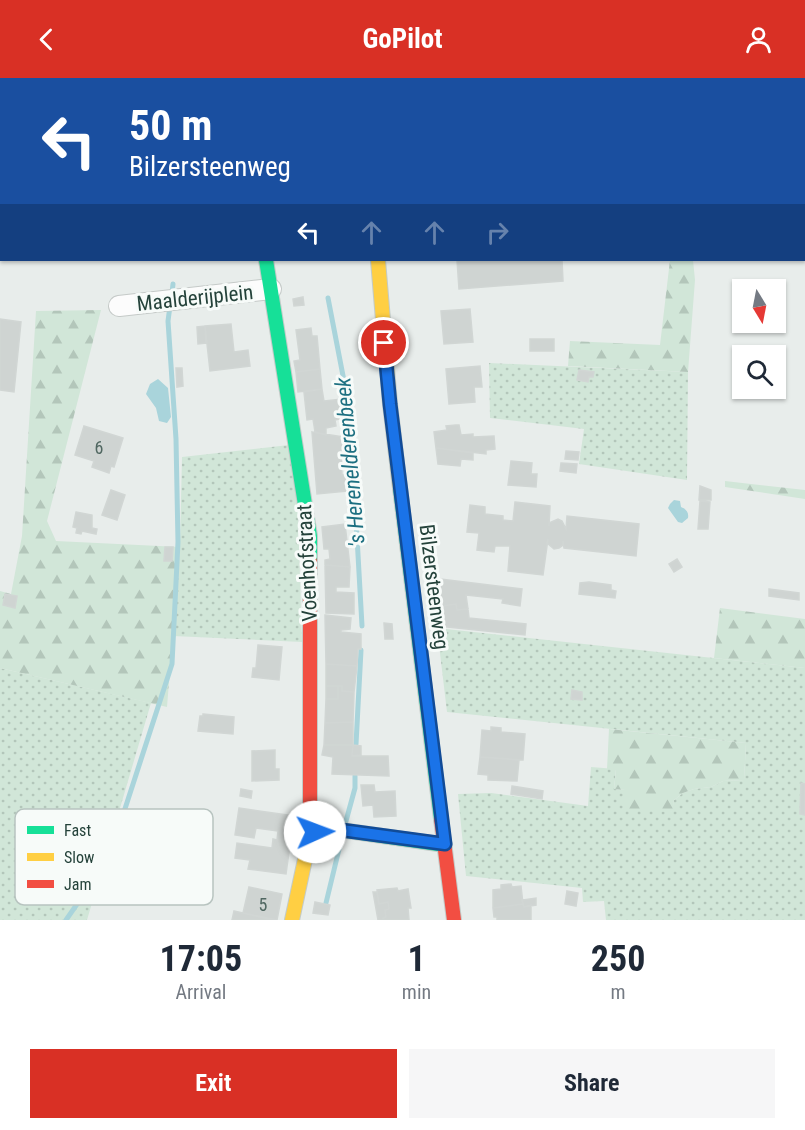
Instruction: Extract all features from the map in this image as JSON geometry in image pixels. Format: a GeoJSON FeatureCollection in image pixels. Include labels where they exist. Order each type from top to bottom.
{"type":"FeatureCollection","features":[{"type":"Feature","properties":{"kind":"street","name":"Voenhofstraat"},"geometry":{"type":"LineString","coordinates":[[266,261],[310,536],[310,815],[315,832]]}},
{"type":"Feature","properties":{"kind":"street","name":"Bilzersteenweg"},"geometry":{"type":"LineString","coordinates":[[378,261],[390,404],[454,920]]}},
{"type":"Feature","properties":{"kind":"street","name":"Maalderijplein"},"geometry":{"type":"LineString","coordinates":[[119,306],[271,290]]}},
{"type":"Feature","properties":{"kind":"street"},"geometry":{"type":"LineString","coordinates":[[292,920],[307,850],[315,832],[334,829],[445,844]]}},
{"type":"Feature","properties":{"kind":"green space"},"geometry":{"type":"Polygon","coordinates":[[[670,261],[693,261],[695,280],[688,372],[568,366],[570,341],[660,345],[670,261]]]}},
{"type":"Feature","properties":{"kind":"green space"},"geometry":{"type":"Polygon","coordinates":[[[101,310],[47,521],[56,541],[180,547],[167,707],[0,668],[0,591],[11,594],[22,536],[36,311],[101,310]]]}},
{"type":"Feature","properties":{"kind":"green space"},"geometry":{"type":"Polygon","coordinates":[[[489,363],[688,372],[687,480],[579,464],[584,429],[490,418],[489,363]]]}},
{"type":"Feature","properties":{"kind":"green space"},"geometry":{"type":"Polygon","coordinates":[[[289,445],[298,512],[302,642],[173,636],[180,546],[182,457],[289,445]]]}},
{"type":"Feature","properties":{"kind":"green space"},"geometry":{"type":"Polygon","coordinates":[[[725,481],[805,490],[805,499],[725,487],[725,481]]]}},
{"type":"Feature","properties":{"kind":"green space"},"geometry":{"type":"Polygon","coordinates":[[[720,608],[805,619],[805,668],[714,658],[720,608]]]}},
{"type":"Feature","properties":{"kind":"green space"},"geometry":{"type":"Polygon","coordinates":[[[437,628],[805,668],[805,920],[606,920],[604,901],[583,902],[582,888],[466,876],[458,794],[491,793],[588,806],[591,767],[616,769],[614,789],[625,790],[672,812],[674,800],[683,793],[711,787],[723,781],[744,780],[746,743],[447,712],[437,628]]]}},
{"type":"Feature","properties":{"kind":"green space"},"geometry":{"type":"Polygon","coordinates":[[[0,668],[151,703],[120,809],[15,809],[15,905],[91,905],[87,920],[0,920],[0,668]]]}},
{"type":"Feature","properties":{"kind":"green space"},"geometry":{"type":"Polygon","coordinates":[[[609,729],[746,743],[744,780],[723,781],[711,787],[683,793],[674,800],[673,812],[623,809],[625,790],[614,789],[616,770],[607,769],[609,729]]]}},
{"type":"Feature","properties":{"kind":"water"},"geometry":{"type":"Polygon","coordinates":[[[158,379],[168,388],[171,417],[167,423],[159,421],[156,408],[146,394],[150,384],[158,379]]]}},
{"type":"Feature","properties":{"kind":"water"},"geometry":{"type":"Polygon","coordinates":[[[674,500],[680,501],[681,507],[688,512],[688,518],[682,523],[678,522],[668,508],[674,500]]]}},
{"type":"Feature","properties":{"kind":"building"},"geometry":{"type":"Polygon","coordinates":[[[457,261],[562,261],[563,281],[459,289],[457,261]]]}},
{"type":"Feature","properties":{"kind":"building"},"geometry":{"type":"Polygon","coordinates":[[[303,297],[304,305],[294,306],[293,299],[303,297]]]}},
{"type":"Feature","properties":{"kind":"building"},"geometry":{"type":"Polygon","coordinates":[[[470,309],[473,342],[444,344],[441,311],[470,309]]]}},
{"type":"Feature","properties":{"kind":"building"},"geometry":{"type":"Polygon","coordinates":[[[0,319],[21,322],[14,392],[0,390],[0,319]]]}},
{"type":"Feature","properties":{"kind":"building"},"geometry":{"type":"Polygon","coordinates":[[[231,324],[234,352],[248,350],[250,366],[210,371],[205,326],[231,324]]]}},
{"type":"Feature","properties":{"kind":"building"},"geometry":{"type":"Polygon","coordinates":[[[205,326],[206,343],[198,344],[197,327],[205,326]]]}},
{"type":"Feature","properties":{"kind":"building"},"geometry":{"type":"Polygon","coordinates":[[[311,328],[312,336],[317,336],[320,369],[296,372],[294,361],[300,360],[296,330],[311,328]]]}},
{"type":"Feature","properties":{"kind":"building"},"geometry":{"type":"Polygon","coordinates":[[[530,339],[554,339],[554,351],[530,351],[530,339]]]}},
{"type":"Feature","properties":{"kind":"building"},"geometry":{"type":"Polygon","coordinates":[[[480,366],[482,387],[474,387],[475,402],[449,404],[446,369],[480,366]]]}},
{"type":"Feature","properties":{"kind":"building"},"geometry":{"type":"Polygon","coordinates":[[[176,368],[182,368],[183,386],[177,387],[176,368]]]}},
{"type":"Feature","properties":{"kind":"building"},"geometry":{"type":"Polygon","coordinates":[[[320,369],[322,389],[298,392],[296,372],[320,369]]]}},
{"type":"Feature","properties":{"kind":"building"},"geometry":{"type":"Polygon","coordinates":[[[579,370],[594,372],[593,377],[589,377],[588,382],[577,380],[579,370]]]}},
{"type":"Feature","properties":{"kind":"building"},"geometry":{"type":"Polygon","coordinates":[[[322,389],[324,401],[342,399],[344,418],[335,420],[336,426],[326,428],[326,435],[315,432],[313,419],[307,420],[304,392],[322,389]]]}},
{"type":"Feature","properties":{"kind":"building"},"geometry":{"type":"Polygon","coordinates":[[[459,425],[461,435],[494,436],[495,449],[486,450],[486,454],[436,448],[434,432],[447,430],[446,426],[459,425]]]}},
{"type":"Feature","properties":{"kind":"building"},"geometry":{"type":"Polygon","coordinates":[[[84,426],[123,438],[114,467],[111,466],[109,473],[92,467],[94,461],[75,455],[84,426]]]}},
{"type":"Feature","properties":{"kind":"building"},"geometry":{"type":"Polygon","coordinates":[[[312,432],[343,437],[345,454],[341,454],[342,475],[346,474],[347,491],[317,494],[312,432]]]}},
{"type":"Feature","properties":{"kind":"building"},"geometry":{"type":"Polygon","coordinates":[[[436,448],[473,453],[473,460],[461,459],[460,466],[438,464],[436,448]]]}},
{"type":"Feature","properties":{"kind":"building"},"geometry":{"type":"Polygon","coordinates":[[[566,451],[579,452],[578,460],[565,459],[566,451]]]}},
{"type":"Feature","properties":{"kind":"building"},"geometry":{"type":"Polygon","coordinates":[[[511,461],[532,463],[531,474],[537,474],[536,487],[508,485],[511,461]]]}},
{"type":"Feature","properties":{"kind":"building"},"geometry":{"type":"Polygon","coordinates":[[[561,463],[577,464],[576,473],[560,471],[561,463]]]}},
{"type":"Feature","properties":{"kind":"building"},"geometry":{"type":"Polygon","coordinates":[[[700,486],[711,490],[711,500],[699,500],[700,486]]]}},
{"type":"Feature","properties":{"kind":"building"},"geometry":{"type":"Polygon","coordinates":[[[111,490],[125,495],[117,520],[102,515],[111,490]]]}},
{"type":"Feature","properties":{"kind":"building"},"geometry":{"type":"Polygon","coordinates":[[[700,501],[710,502],[708,529],[698,529],[700,501]]]}},
{"type":"Feature","properties":{"kind":"building"},"geometry":{"type":"Polygon","coordinates":[[[515,502],[550,506],[549,523],[558,519],[562,521],[566,529],[567,516],[639,524],[636,556],[564,548],[563,541],[563,545],[554,549],[547,543],[543,575],[508,571],[510,546],[495,546],[494,552],[477,550],[479,533],[467,532],[470,505],[485,507],[485,514],[503,516],[503,520],[513,521],[515,502]]]}},
{"type":"Feature","properties":{"kind":"building"},"geometry":{"type":"Polygon","coordinates":[[[76,512],[92,515],[92,528],[97,529],[96,534],[82,531],[81,534],[76,533],[77,528],[73,527],[76,512]]]}},
{"type":"Feature","properties":{"kind":"building"},"geometry":{"type":"Polygon","coordinates":[[[345,524],[350,567],[325,565],[325,560],[330,559],[329,549],[324,549],[322,527],[345,524]]]}},
{"type":"Feature","properties":{"kind":"building"},"geometry":{"type":"Polygon","coordinates":[[[165,547],[173,547],[172,561],[164,561],[165,547]]]}},
{"type":"Feature","properties":{"kind":"building"},"geometry":{"type":"Polygon","coordinates":[[[677,559],[682,567],[674,572],[669,564],[677,559]]]}},
{"type":"Feature","properties":{"kind":"building"},"geometry":{"type":"Polygon","coordinates":[[[325,565],[350,567],[349,587],[336,587],[336,592],[354,593],[354,614],[326,613],[325,565]]]}},
{"type":"Feature","properties":{"kind":"building"},"geometry":{"type":"Polygon","coordinates":[[[432,578],[522,589],[520,606],[502,603],[503,599],[466,595],[468,609],[457,610],[456,604],[435,607],[432,578]]]}},
{"type":"Feature","properties":{"kind":"building"},"geometry":{"type":"Polygon","coordinates":[[[580,583],[611,585],[611,590],[616,591],[615,598],[579,594],[580,583]]]}},
{"type":"Feature","properties":{"kind":"building"},"geometry":{"type":"Polygon","coordinates":[[[769,589],[799,593],[799,600],[769,596],[769,589]]]}},
{"type":"Feature","properties":{"kind":"building"},"geometry":{"type":"Polygon","coordinates":[[[5,594],[17,596],[15,608],[3,605],[5,594]]]}},
{"type":"Feature","properties":{"kind":"building"},"geometry":{"type":"Polygon","coordinates":[[[456,604],[457,610],[468,609],[469,618],[526,624],[525,635],[438,626],[435,607],[456,604]]]}},
{"type":"Feature","properties":{"kind":"building"},"geometry":{"type":"Polygon","coordinates":[[[325,615],[351,618],[350,629],[341,630],[341,632],[361,634],[361,649],[358,649],[357,666],[326,664],[325,615]]]}},
{"type":"Feature","properties":{"kind":"building"},"geometry":{"type":"Polygon","coordinates":[[[384,623],[392,624],[393,639],[385,639],[384,623]]]}},
{"type":"Feature","properties":{"kind":"building"},"geometry":{"type":"Polygon","coordinates":[[[258,645],[282,647],[279,680],[252,677],[253,668],[256,668],[258,645]]]}},
{"type":"Feature","properties":{"kind":"building"},"geometry":{"type":"Polygon","coordinates":[[[326,664],[357,666],[354,692],[342,691],[342,686],[326,686],[326,664]]]}},
{"type":"Feature","properties":{"kind":"building"},"geometry":{"type":"Polygon","coordinates":[[[326,686],[338,686],[338,699],[326,699],[326,686]]]}},
{"type":"Feature","properties":{"kind":"building"},"geometry":{"type":"Polygon","coordinates":[[[338,686],[342,686],[342,691],[354,692],[353,722],[325,723],[326,699],[338,699],[338,686]]]}},
{"type":"Feature","properties":{"kind":"building"},"geometry":{"type":"Polygon","coordinates":[[[572,690],[582,692],[582,700],[571,699],[572,690]]]}},
{"type":"Feature","properties":{"kind":"building"},"geometry":{"type":"Polygon","coordinates":[[[203,714],[234,717],[233,734],[198,731],[200,716],[203,714]]]}},
{"type":"Feature","properties":{"kind":"building"},"geometry":{"type":"Polygon","coordinates":[[[353,722],[353,745],[324,745],[325,723],[353,722]]]}},
{"type":"Feature","properties":{"kind":"building"},"geometry":{"type":"Polygon","coordinates":[[[491,727],[501,728],[501,732],[525,734],[523,760],[480,757],[482,730],[491,731],[491,727]]]}},
{"type":"Feature","properties":{"kind":"building"},"geometry":{"type":"Polygon","coordinates":[[[324,745],[353,745],[352,756],[388,756],[389,776],[332,774],[333,757],[322,755],[324,745]]]}},
{"type":"Feature","properties":{"kind":"building"},"geometry":{"type":"Polygon","coordinates":[[[353,745],[361,746],[361,755],[352,756],[353,745]]]}},
{"type":"Feature","properties":{"kind":"building"},"geometry":{"type":"Polygon","coordinates":[[[275,750],[275,769],[279,769],[279,780],[252,781],[252,751],[275,750]]]}},
{"type":"Feature","properties":{"kind":"building"},"geometry":{"type":"Polygon","coordinates":[[[480,757],[519,760],[517,781],[488,780],[488,775],[478,774],[480,757]]]}},
{"type":"Feature","properties":{"kind":"building"},"geometry":{"type":"Polygon","coordinates":[[[801,783],[805,784],[805,815],[800,814],[801,783]]]}},
{"type":"Feature","properties":{"kind":"building"},"geometry":{"type":"Polygon","coordinates":[[[361,785],[374,785],[375,792],[395,791],[396,816],[374,817],[373,805],[363,806],[361,785]]]}},
{"type":"Feature","properties":{"kind":"building"},"geometry":{"type":"Polygon","coordinates":[[[512,786],[543,791],[542,799],[511,794],[512,786]]]}},
{"type":"Feature","properties":{"kind":"building"},"geometry":{"type":"Polygon","coordinates":[[[241,789],[252,791],[251,798],[240,796],[241,789]]]}},
{"type":"Feature","properties":{"kind":"building"},"geometry":{"type":"Polygon","coordinates":[[[239,808],[294,816],[286,874],[248,869],[250,860],[235,858],[237,843],[272,848],[273,839],[277,840],[278,831],[256,828],[254,838],[235,835],[239,808]]]}},
{"type":"Feature","properties":{"kind":"building"},"geometry":{"type":"Polygon","coordinates":[[[511,884],[512,887],[521,886],[523,904],[493,908],[493,890],[501,889],[501,885],[511,884]]]}},
{"type":"Feature","properties":{"kind":"building"},"geometry":{"type":"Polygon","coordinates":[[[249,887],[282,894],[277,920],[243,913],[249,887]]]}},
{"type":"Feature","properties":{"kind":"building"},"geometry":{"type":"Polygon","coordinates":[[[397,888],[398,891],[408,889],[411,908],[408,908],[409,920],[383,920],[386,917],[385,910],[389,909],[388,902],[379,904],[377,890],[397,888]]]}},
{"type":"Feature","properties":{"kind":"building"},"geometry":{"type":"Polygon","coordinates":[[[567,891],[578,893],[576,906],[565,904],[567,891]]]}},
{"type":"Feature","properties":{"kind":"building"},"geometry":{"type":"Polygon","coordinates":[[[373,892],[377,892],[379,904],[388,902],[389,909],[385,910],[386,917],[383,920],[378,920],[373,892]]]}},
{"type":"Feature","properties":{"kind":"building"},"geometry":{"type":"Polygon","coordinates":[[[536,898],[536,905],[524,907],[522,900],[536,898]]]}},
{"type":"Feature","properties":{"kind":"building"},"geometry":{"type":"Polygon","coordinates":[[[315,902],[330,905],[328,915],[313,913],[315,902]]]}},
{"type":"Feature","properties":{"kind":"building"},"geometry":{"type":"Polygon","coordinates":[[[523,904],[524,907],[531,905],[531,920],[497,920],[497,917],[494,917],[493,908],[523,904]]]}},
{"type":"Feature","properties":{"kind":"building"},"geometry":{"type":"Polygon","coordinates":[[[234,911],[243,913],[273,920],[232,920],[234,911]]]}},
{"type":"Feature","properties":{"kind":"waterway"},"geometry":{"type":"LineString","coordinates":[[172,293],[173,284]]}},
{"type":"Feature","properties":{"kind":"waterway","name":"'s Herenelderenbeek"},"geometry":{"type":"LineString","coordinates":[[328,298],[350,412],[362,626]]}},
{"type":"Feature","properties":{"kind":"waterway"},"geometry":{"type":"LineString","coordinates":[[125,809],[172,664],[178,542],[176,439],[168,321],[170,306]]}},
{"type":"Feature","properties":{"kind":"waterway","name":"'s Herenelderenbeek"},"geometry":{"type":"LineString","coordinates":[[356,744],[361,650]]}},
{"type":"Feature","properties":{"kind":"waterway","name":"'s Herenelderenbeek"},"geometry":{"type":"LineString","coordinates":[[346,821],[355,788],[355,776]]}},
{"type":"Feature","properties":{"kind":"waterway","name":"'s Herenelderenbeek"},"geometry":{"type":"LineString","coordinates":[[326,903],[341,841]]}},
{"type":"Feature","properties":{"kind":"waterway"},"geometry":{"type":"LineString","coordinates":[[66,920],[76,905]]}},
{"type":"Feature","properties":{"kind":"traffic: fast"},"geometry":{"type":"LineString","coordinates":[[266,261],[310,536],[310,561]]}},
{"type":"Feature","properties":{"kind":"traffic: fast"},"geometry":{"type":"LineString","coordinates":[[400,488],[441,819]]}},
{"type":"Feature","properties":{"kind":"traffic: fast"},"geometry":{"type":"LineString","coordinates":[[315,832],[334,829],[445,845]]}},
{"type":"Feature","properties":{"kind":"traffic: slow"},"geometry":{"type":"LineString","coordinates":[[378,261],[390,404],[400,488]]}},
{"type":"Feature","properties":{"kind":"traffic: slow"},"geometry":{"type":"LineString","coordinates":[[292,920],[307,850],[315,832]]}},
{"type":"Feature","properties":{"kind":"traffic: jam"},"geometry":{"type":"LineString","coordinates":[[310,561],[310,815],[315,832]]}},
{"type":"Feature","properties":{"kind":"traffic: jam"},"geometry":{"type":"LineString","coordinates":[[441,819],[454,920]]}},
{"type":"Feature","properties":{"kind":"route"},"geometry":{"type":"LineString","coordinates":[[315,832],[334,829],[445,844],[384,343]]}}]}
